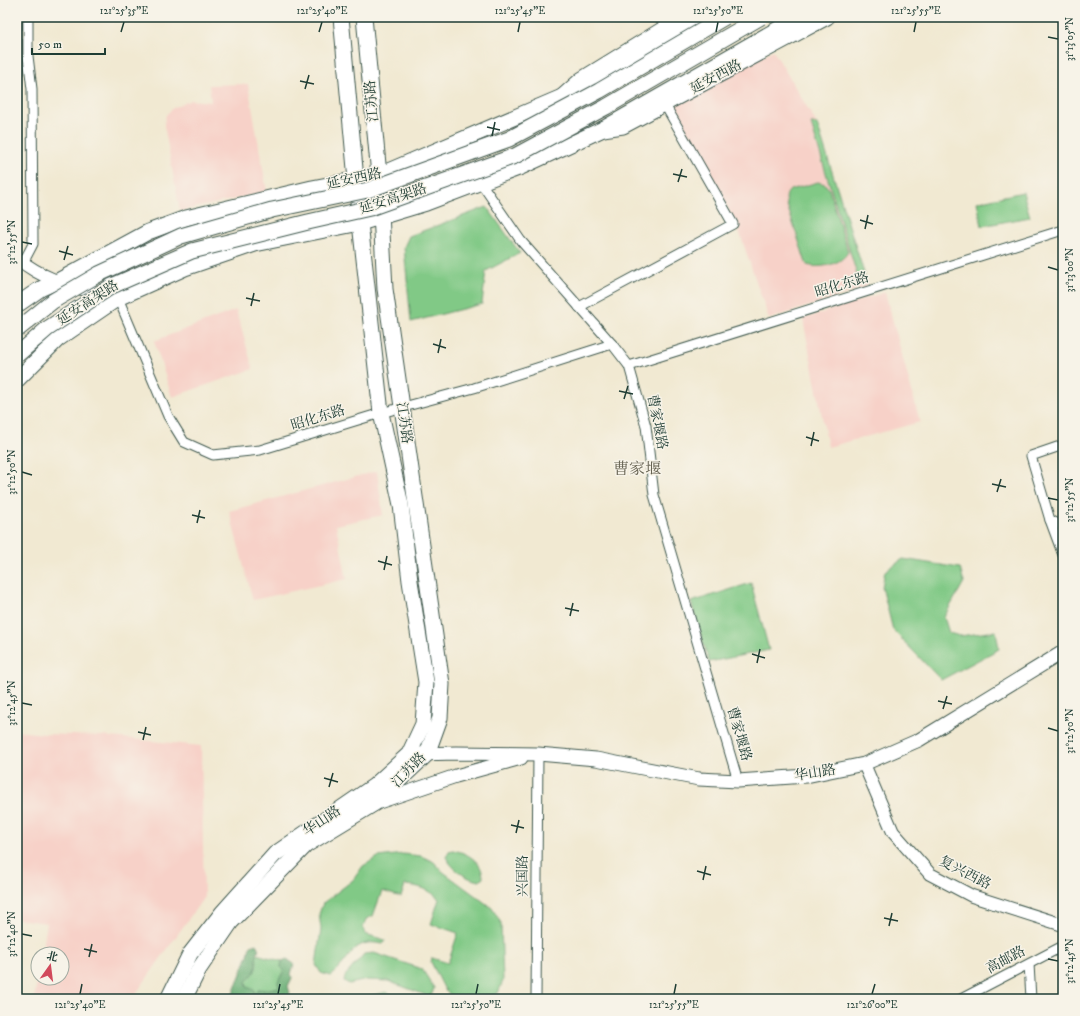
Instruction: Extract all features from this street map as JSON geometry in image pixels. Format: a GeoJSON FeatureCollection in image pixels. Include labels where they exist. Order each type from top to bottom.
{"type":"FeatureCollection","features":[{"type":"Feature","properties":{"kind":"main road","name":"江苏路"},"geometry":{"type":"LineString","coordinates":[[341,17],[360,223],[381,413],[401,505],[410,581],[426,682],[423,724],[409,754]]}},
{"type":"Feature","properties":{"kind":"main road","name":"江苏路"},"geometry":{"type":"LineString","coordinates":[[364,17],[379,175],[385,288],[442,684],[440,718],[427,754],[375,803]]}},
{"type":"Feature","properties":{"kind":"main road"},"geometry":{"type":"LineString","coordinates":[[562,97],[580,80],[683,17]]}},
{"type":"Feature","properties":{"kind":"main road","name":"延安西路"},"geometry":{"type":"LineString","coordinates":[[17,305],[40,289],[56,282],[148,232],[186,218],[312,188],[379,175],[562,97],[588,84],[704,17]]}},
{"type":"Feature","properties":{"kind":"main road","name":"延安高架路"},"geometry":{"type":"LineString","coordinates":[[17,330],[53,301],[99,274],[181,236],[272,210],[368,190],[509,140],[599,91],[725,17]]}},
{"type":"Feature","properties":{"kind":"main road","name":"延安高架路"},"geometry":{"type":"LineString","coordinates":[[17,355],[47,329],[112,286],[192,251],[370,208],[515,156],[606,107],[761,17]]}},
{"type":"Feature","properties":{"kind":"main road","name":"延安西路"},"geometry":{"type":"LineString","coordinates":[[17,380],[58,339],[118,298],[184,268],[255,244],[360,223],[481,183],[521,167],[603,129],[622,112],[785,17]]}},
{"type":"Feature","properties":{"kind":"main road"},"geometry":{"type":"LineString","coordinates":[[603,129],[660,102],[802,17]]}},
{"type":"Feature","properties":{"kind":"main road","name":"延安西路"},"geometry":{"type":"LineString","coordinates":[[660,102],[827,17]]}},
{"type":"Feature","properties":{"kind":"main road","name":"华山路"},"geometry":{"type":"LineString","coordinates":[[168,999],[190,954],[222,912],[275,854],[374,786],[409,754],[538,754],[596,759],[699,779],[738,781],[806,776],[864,764],[920,740],[1063,652]]}},
{"type":"Feature","properties":{"kind":"main road","name":"华山路"},"geometry":{"type":"LineString","coordinates":[[184,999],[199,969],[231,922],[306,846],[375,803],[456,776],[538,754]]}},
{"type":"Feature","properties":{"kind":"street"},"geometry":{"type":"LineString","coordinates":[[28,17],[28,56],[32,89],[33,244],[20,260],[56,282],[118,298]]}},
{"type":"Feature","properties":{"kind":"street"},"geometry":{"type":"LineString","coordinates":[[578,307],[732,224],[660,102]]}},
{"type":"Feature","properties":{"kind":"street","name":"曹家堰路"},"geometry":{"type":"LineString","coordinates":[[481,183],[521,241],[612,344],[629,366],[646,426],[654,495],[738,781]]}},
{"type":"Feature","properties":{"kind":"street","name":"昭化东路"},"geometry":{"type":"LineString","coordinates":[[629,366],[1063,230]]}},
{"type":"Feature","properties":{"kind":"street","name":"昭化东路"},"geometry":{"type":"LineString","coordinates":[[118,298],[168,416],[184,442],[213,455],[260,450],[381,413],[474,388],[612,344]]}},
{"type":"Feature","properties":{"kind":"street"},"geometry":{"type":"LineString","coordinates":[[1063,445],[1031,456],[1050,520],[1063,555]]}},
{"type":"Feature","properties":{"kind":"street"},"geometry":{"type":"LineString","coordinates":[[1050,520],[1063,526]]}},
{"type":"Feature","properties":{"kind":"street","name":"兴国路"},"geometry":{"type":"LineString","coordinates":[[536,999],[538,754]]}},
{"type":"Feature","properties":{"kind":"street","name":"复兴西路"},"geometry":{"type":"LineString","coordinates":[[864,764],[893,832],[930,874],[972,896],[1063,925]]}},
{"type":"Feature","properties":{"kind":"street","name":"高邮路"},"geometry":{"type":"LineString","coordinates":[[961,999],[1063,946]]}},
{"type":"Feature","properties":{"kind":"street"},"geometry":{"type":"LineString","coordinates":[[1029,964],[1031,999]]}},
{"type":"Feature","properties":{"kind":"shaded area"},"geometry":{"type":"Polygon","coordinates":[[[773,50],[817,124],[868,287],[769,319],[737,225],[672,107],[773,50]]]}},
{"type":"Feature","properties":{"kind":"shaded area"},"geometry":{"type":"Polygon","coordinates":[[[248,84],[267,192],[180,211],[164,125],[166,115],[173,108],[191,100],[211,102],[209,85],[248,84]]]}},
{"type":"Feature","properties":{"kind":"shaded area"},"geometry":{"type":"Polygon","coordinates":[[[885,292],[920,422],[828,447],[803,319],[885,292]]]}},
{"type":"Feature","properties":{"kind":"shaded area"},"geometry":{"type":"Polygon","coordinates":[[[236,310],[253,369],[172,397],[154,341],[236,310]]]}},
{"type":"Feature","properties":{"kind":"shaded area"},"geometry":{"type":"Polygon","coordinates":[[[377,471],[383,515],[336,525],[347,579],[253,600],[229,511],[377,471]]]}},
{"type":"Feature","properties":{"kind":"shaded area"},"geometry":{"type":"Polygon","coordinates":[[[17,731],[44,734],[101,736],[201,746],[204,897],[137,992],[135,999],[34,999],[36,986],[70,986],[70,946],[43,946],[47,923],[17,919],[17,731]]]}},
{"type":"Feature","properties":{"kind":"green space"},"geometry":{"type":"Polygon","coordinates":[[[811,124],[817,124],[865,276],[858,278],[811,124]]]}},
{"type":"Feature","properties":{"kind":"green space"},"geometry":{"type":"Polygon","coordinates":[[[818,182],[825,184],[829,189],[848,252],[835,263],[823,266],[812,266],[807,265],[805,260],[786,199],[790,190],[818,182]]]}},
{"type":"Feature","properties":{"kind":"green space"},"geometry":{"type":"Polygon","coordinates":[[[1023,192],[1030,217],[982,226],[977,202],[1023,192]]]}},
{"type":"Feature","properties":{"kind":"green space"},"geometry":{"type":"Polygon","coordinates":[[[487,207],[520,253],[486,271],[482,304],[411,322],[404,247],[409,236],[487,207]]]}},
{"type":"Feature","properties":{"kind":"green space"},"geometry":{"type":"Polygon","coordinates":[[[903,559],[960,568],[964,582],[944,617],[949,633],[960,636],[996,631],[999,649],[941,680],[893,630],[882,587],[885,571],[903,559]]]}},
{"type":"Feature","properties":{"kind":"green space"},"geometry":{"type":"Polygon","coordinates":[[[751,583],[769,650],[709,662],[691,602],[751,583]]]}},
{"type":"Feature","properties":{"kind":"green space"},"geometry":{"type":"Polygon","coordinates":[[[452,850],[463,853],[477,863],[482,872],[483,878],[480,881],[460,873],[448,861],[446,857],[449,851],[452,850]]]}},
{"type":"Feature","properties":{"kind":"green space"},"geometry":{"type":"Polygon","coordinates":[[[403,854],[421,856],[434,862],[442,871],[492,908],[501,923],[503,981],[498,993],[489,999],[454,998],[445,990],[431,962],[432,958],[448,963],[458,933],[431,924],[439,899],[428,890],[415,886],[405,885],[401,897],[382,891],[373,916],[366,919],[363,928],[365,934],[385,940],[383,944],[372,943],[364,944],[358,947],[330,976],[321,973],[316,965],[321,929],[319,914],[323,903],[353,880],[363,866],[378,857],[403,854]]]}},
{"type":"Feature","properties":{"kind":"green space"},"geometry":{"type":"Polygon","coordinates":[[[256,944],[259,949],[256,958],[256,968],[246,981],[247,987],[254,990],[255,995],[259,989],[265,990],[279,987],[278,982],[284,970],[281,967],[282,961],[287,959],[294,964],[291,974],[292,978],[288,986],[290,993],[287,999],[266,997],[265,999],[231,999],[250,946],[256,944]]]}},
{"type":"Feature","properties":{"kind":"green space"},"geometry":{"type":"Polygon","coordinates":[[[374,953],[422,969],[434,988],[432,994],[428,996],[388,981],[367,980],[349,984],[344,981],[345,976],[364,954],[374,953]]]}},
{"type":"Feature","properties":{"kind":"green space"},"geometry":{"type":"Polygon","coordinates":[[[256,954],[282,961],[281,967],[284,970],[278,982],[279,987],[265,990],[255,995],[254,990],[247,987],[246,981],[256,969],[256,954]]]}},
{"type":"Feature","properties":{"kind":"green space"},"geometry":{"type":"Polygon","coordinates":[[[386,992],[402,999],[370,999],[371,996],[386,992]]]}},
{"type":"Feature","properties":{"kind":"district","name":"曹家堰"},"geometry":{"type":"Point","coordinates":[637,469]}}]}
